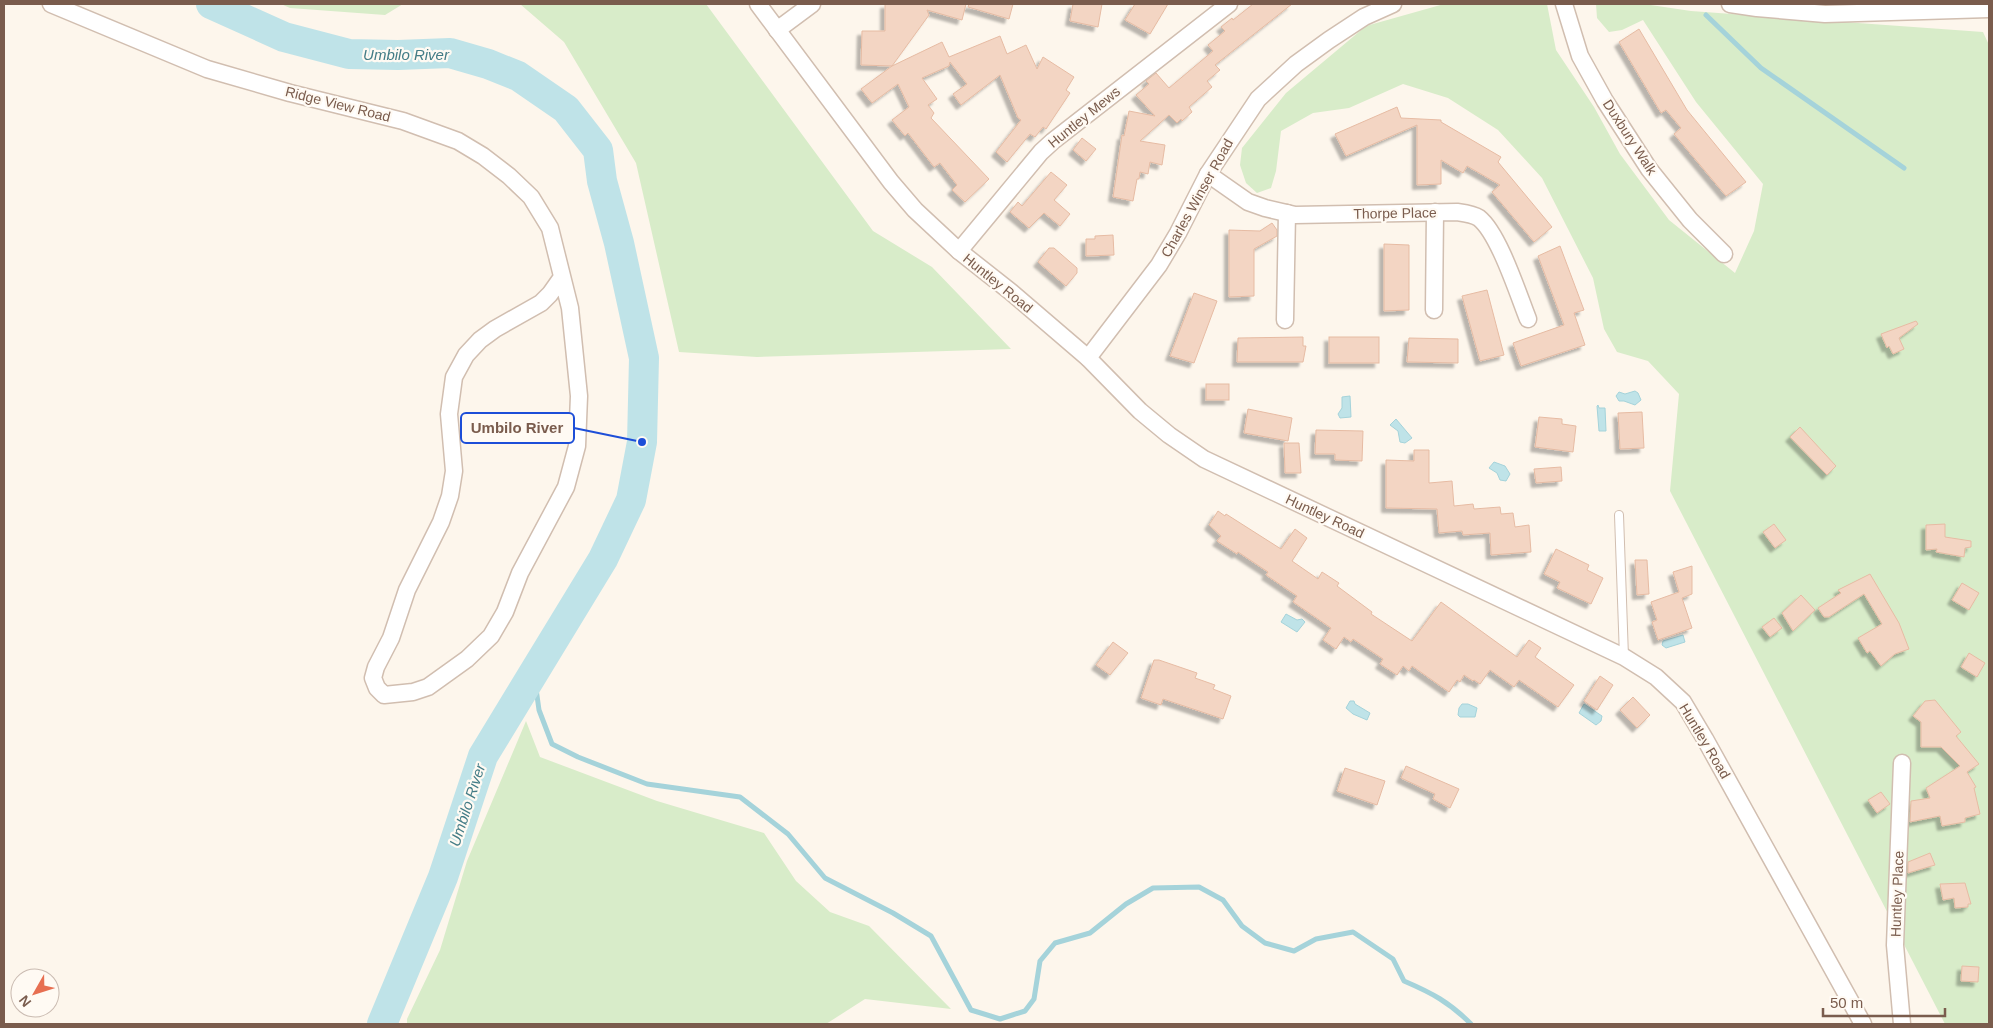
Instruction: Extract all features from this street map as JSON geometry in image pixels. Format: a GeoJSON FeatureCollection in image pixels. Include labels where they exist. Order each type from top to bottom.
{"type":"FeatureCollection","features":[{"type":"Feature","properties":{"kind":"street","name":"Ridge View Road"},"geometry":{"type":"LineString","coordinates":[[51,4],[207,69],[290,93],[403,121],[458,141],[483,156],[509,176],[531,197],[550,228],[570,308],[579,396],[578,446],[566,487],[520,573],[505,612],[482,646],[428,686],[413,692],[384,695],[377,688],[373,678],[376,666],[391,638],[408,590],[441,522],[450,496],[454,471],[449,414],[454,376],[466,355],[480,340],[541,302],[550,294],[562,277]]}},
{"type":"Feature","properties":{"kind":"street","name":"Huntley Road"},"geometry":{"type":"LineString","coordinates":[[758,4],[891,182],[915,210],[958,251],[1011,292],[1088,358],[1140,411],[1169,435],[1204,458],[1624,657],[1656,677],[1683,702],[1705,738],[1863,1024]]}},
{"type":"Feature","properties":{"kind":"street"},"geometry":{"type":"LineString","coordinates":[[777,30],[812,4]]}},
{"type":"Feature","properties":{"kind":"street","name":"Huntley Mews"},"geometry":{"type":"LineString","coordinates":[[958,251],[1041,152],[1053,141],[1229,4]]}},
{"type":"Feature","properties":{"kind":"street","name":"Charles Winser Road"},"geometry":{"type":"LineString","coordinates":[[1088,358],[1159,265],[1178,233],[1208,174],[1258,99],[1296,64],[1328,40],[1364,17],[1393,4]]}},
{"type":"Feature","properties":{"kind":"street","name":"Duxbury Walk"},"geometry":{"type":"LineString","coordinates":[[1564,4],[1580,56],[1605,101],[1649,169],[1690,220],[1724,254]]}},
{"type":"Feature","properties":{"kind":"street"},"geometry":{"type":"LineString","coordinates":[[1730,4],[1825,14],[1989,10]]}},
{"type":"Feature","properties":{"kind":"street","name":"Thorpe Place"},"geometry":{"type":"LineString","coordinates":[[1208,174],[1248,202],[1294,215],[1435,212],[1468,214],[1478,218],[1496,242],[1528,319]]}},
{"type":"Feature","properties":{"kind":"street"},"geometry":{"type":"LineString","coordinates":[[1434,310],[1435,212]]}},
{"type":"Feature","properties":{"kind":"street"},"geometry":{"type":"LineString","coordinates":[[1285,320],[1288,213]]}},
{"type":"Feature","properties":{"kind":"street","name":"Huntley Place"},"geometry":{"type":"LineString","coordinates":[[1902,763],[1895,945],[1902,1024]]}},
{"type":"Feature","properties":{"kind":"lane"},"geometry":{"type":"LineString","coordinates":[[1619,515],[1624,657]]}},
{"type":"Feature","properties":{"kind":"green space"},"geometry":{"type":"Polygon","coordinates":[[[281,4],[403,4],[385,15],[290,8],[281,4]]]}},
{"type":"Feature","properties":{"kind":"green space"},"geometry":{"type":"Polygon","coordinates":[[[520,4],[706,4],[873,231],[932,267],[1011,349],[757,357],[679,352],[636,163],[564,42],[520,4]]]}},
{"type":"Feature","properties":{"kind":"green space"},"geometry":{"type":"Polygon","coordinates":[[[1444,4],[1547,4],[1556,50],[1594,107],[1620,154],[1669,220],[1735,273],[1754,231],[1763,184],[1696,102],[1643,20],[1622,30],[1609,32],[1597,18],[1596,4],[1644,4],[1691,11],[1983,32],[1989,45],[1989,1024],[1945,1024],[1670,491],[1679,394],[1648,361],[1617,352],[1604,329],[1593,278],[1542,178],[1498,130],[1448,98],[1403,84],[1349,108],[1313,113],[1281,131],[1276,171],[1271,188],[1257,193],[1246,183],[1240,165],[1242,148],[1286,93],[1366,26],[1444,4]]]}},
{"type":"Feature","properties":{"kind":"green space"},"geometry":{"type":"Polygon","coordinates":[[[526,721],[540,757],[657,801],[764,833],[796,881],[830,912],[869,926],[951,1009],[865,999],[826,1024],[407,1024],[407,1019],[440,950],[467,861],[526,721]]]}},
{"type":"Feature","properties":{"kind":"water"},"geometry":{"type":"Polygon","coordinates":[[[1635,391],[1641,400],[1635,405],[1619,401],[1616,396],[1619,392],[1625,394],[1635,391]]]}},
{"type":"Feature","properties":{"kind":"water"},"geometry":{"type":"Polygon","coordinates":[[[1350,396],[1351,417],[1340,418],[1338,414],[1342,408],[1342,397],[1350,396]]]}},
{"type":"Feature","properties":{"kind":"water"},"geometry":{"type":"Polygon","coordinates":[[[1598,405],[1599,408],[1605,408],[1606,431],[1599,431],[1598,405]]]}},
{"type":"Feature","properties":{"kind":"water"},"geometry":{"type":"Polygon","coordinates":[[[1396,419],[1412,438],[1405,443],[1400,442],[1398,431],[1390,425],[1396,419]]]}},
{"type":"Feature","properties":{"kind":"water"},"geometry":{"type":"Polygon","coordinates":[[[1494,462],[1505,466],[1510,474],[1506,481],[1500,480],[1497,473],[1489,468],[1494,462]]]}},
{"type":"Feature","properties":{"kind":"water"},"geometry":{"type":"Polygon","coordinates":[[[1286,614],[1297,620],[1302,619],[1305,622],[1297,632],[1281,622],[1286,614]]]}},
{"type":"Feature","properties":{"kind":"water"},"geometry":{"type":"Polygon","coordinates":[[[1683,635],[1685,642],[1666,648],[1662,645],[1663,641],[1683,635]]]}},
{"type":"Feature","properties":{"kind":"water"},"geometry":{"type":"Polygon","coordinates":[[[1350,701],[1354,701],[1355,704],[1370,713],[1367,720],[1353,714],[1346,708],[1350,701]]]}},
{"type":"Feature","properties":{"kind":"water"},"geometry":{"type":"Polygon","coordinates":[[[1462,704],[1468,704],[1477,708],[1475,717],[1460,717],[1458,715],[1462,704]]]}},
{"type":"Feature","properties":{"kind":"water"},"geometry":{"type":"Polygon","coordinates":[[[1584,704],[1602,716],[1601,721],[1596,725],[1579,713],[1584,704]]]}},
{"type":"Feature","properties":{"kind":"building"},"geometry":{"type":"Polygon","coordinates":[[[885,4],[966,4],[962,20],[927,10],[929,15],[892,66],[861,65],[862,31],[885,31],[885,4]]]}},
{"type":"Feature","properties":{"kind":"building"},"geometry":{"type":"Polygon","coordinates":[[[969,4],[1013,4],[1009,19],[968,7],[969,4]]]}},
{"type":"Feature","properties":{"kind":"building"},"geometry":{"type":"Polygon","coordinates":[[[1073,4],[1102,4],[1098,27],[1070,21],[1073,4]]]}},
{"type":"Feature","properties":{"kind":"building"},"geometry":{"type":"Polygon","coordinates":[[[1135,4],[1168,4],[1150,34],[1125,20],[1135,4]]]}},
{"type":"Feature","properties":{"kind":"building"},"geometry":{"type":"Polygon","coordinates":[[[1253,4],[1292,4],[1215,65],[1220,70],[1207,81],[1212,87],[1189,107],[1192,112],[1177,123],[1169,115],[1140,141],[1165,145],[1162,165],[1150,162],[1148,174],[1140,172],[1133,201],[1113,197],[1122,135],[1124,136],[1129,111],[1155,116],[1136,95],[1149,84],[1146,81],[1156,73],[1169,88],[1213,51],[1208,45],[1225,31],[1221,27],[1253,4]]]}},
{"type":"Feature","properties":{"kind":"building"},"geometry":{"type":"Polygon","coordinates":[[[1639,29],[1687,110],[1746,182],[1726,196],[1674,134],[1681,128],[1666,110],[1661,113],[1619,42],[1639,29]]]}},
{"type":"Feature","properties":{"kind":"building"},"geometry":{"type":"Polygon","coordinates":[[[1000,36],[1007,54],[1026,45],[1037,69],[1043,57],[1074,77],[1066,90],[1070,93],[1046,129],[1043,127],[1035,137],[1030,134],[1007,162],[996,152],[1021,120],[1018,118],[1000,75],[961,105],[953,94],[967,84],[950,62],[949,66],[922,78],[937,99],[928,105],[934,113],[931,118],[989,179],[965,202],[952,190],[957,185],[940,163],[934,167],[908,133],[905,136],[892,120],[909,107],[898,84],[872,103],[861,89],[892,66],[942,42],[949,57],[1000,36]]]}},
{"type":"Feature","properties":{"kind":"building"},"geometry":{"type":"Polygon","coordinates":[[[1397,107],[1401,118],[1441,120],[1441,122],[1501,157],[1498,162],[1552,227],[1534,242],[1492,192],[1500,185],[1467,166],[1463,173],[1441,160],[1441,184],[1417,185],[1417,125],[1346,156],[1335,134],[1397,107]]]}},
{"type":"Feature","properties":{"kind":"building"},"geometry":{"type":"Polygon","coordinates":[[[1082,138],[1096,149],[1086,161],[1073,150],[1082,138]]]}},
{"type":"Feature","properties":{"kind":"building"},"geometry":{"type":"Polygon","coordinates":[[[1051,172],[1067,185],[1054,200],[1070,214],[1060,226],[1044,213],[1029,228],[1010,212],[1018,202],[1022,206],[1051,172]]]}},
{"type":"Feature","properties":{"kind":"building"},"geometry":{"type":"Polygon","coordinates":[[[1272,223],[1277,230],[1277,236],[1254,249],[1254,296],[1229,297],[1229,230],[1260,231],[1272,223]]]}},
{"type":"Feature","properties":{"kind":"building"},"geometry":{"type":"Polygon","coordinates":[[[1113,235],[1114,255],[1086,256],[1086,239],[1095,239],[1095,236],[1113,235]]]}},
{"type":"Feature","properties":{"kind":"building"},"geometry":{"type":"Polygon","coordinates":[[[1384,244],[1409,245],[1409,310],[1384,311],[1384,244]]]}},
{"type":"Feature","properties":{"kind":"building"},"geometry":{"type":"Polygon","coordinates":[[[1560,246],[1584,310],[1574,313],[1585,345],[1521,366],[1513,343],[1564,325],[1538,256],[1560,246]]]}},
{"type":"Feature","properties":{"kind":"building"},"geometry":{"type":"Polygon","coordinates":[[[1049,248],[1054,248],[1077,268],[1077,273],[1066,286],[1038,262],[1049,248]]]}},
{"type":"Feature","properties":{"kind":"building"},"geometry":{"type":"Polygon","coordinates":[[[1487,290],[1504,355],[1480,361],[1462,296],[1487,290]]]}},
{"type":"Feature","properties":{"kind":"building"},"geometry":{"type":"Polygon","coordinates":[[[1194,293],[1217,301],[1194,363],[1170,356],[1194,293]]]}},
{"type":"Feature","properties":{"kind":"building"},"geometry":{"type":"Polygon","coordinates":[[[1916,321],[1918,324],[1899,338],[1904,349],[1893,354],[1889,346],[1887,348],[1881,334],[1916,321]]]}},
{"type":"Feature","properties":{"kind":"building"},"geometry":{"type":"Polygon","coordinates":[[[1303,337],[1303,346],[1306,346],[1303,362],[1237,362],[1238,338],[1303,337]]]}},
{"type":"Feature","properties":{"kind":"building"},"geometry":{"type":"Polygon","coordinates":[[[1329,337],[1379,337],[1379,363],[1329,363],[1329,337]]]}},
{"type":"Feature","properties":{"kind":"building"},"geometry":{"type":"Polygon","coordinates":[[[1409,338],[1458,339],[1458,363],[1407,362],[1409,338]]]}},
{"type":"Feature","properties":{"kind":"building"},"geometry":{"type":"Polygon","coordinates":[[[1206,384],[1229,384],[1229,400],[1206,400],[1206,384]]]}},
{"type":"Feature","properties":{"kind":"building"},"geometry":{"type":"Polygon","coordinates":[[[1248,409],[1292,418],[1288,441],[1244,433],[1248,409]]]}},
{"type":"Feature","properties":{"kind":"building"},"geometry":{"type":"Polygon","coordinates":[[[1642,412],[1644,448],[1620,449],[1618,413],[1642,412]]]}},
{"type":"Feature","properties":{"kind":"building"},"geometry":{"type":"Polygon","coordinates":[[[1539,417],[1562,419],[1562,424],[1576,426],[1573,452],[1535,447],[1539,417]]]}},
{"type":"Feature","properties":{"kind":"building"},"geometry":{"type":"Polygon","coordinates":[[[1800,427],[1836,466],[1827,475],[1790,437],[1800,427]]]}},
{"type":"Feature","properties":{"kind":"building"},"geometry":{"type":"Polygon","coordinates":[[[1316,430],[1363,431],[1362,461],[1335,460],[1335,454],[1315,454],[1316,430]]]}},
{"type":"Feature","properties":{"kind":"building"},"geometry":{"type":"Polygon","coordinates":[[[1284,443],[1299,443],[1301,473],[1285,473],[1284,443]]]}},
{"type":"Feature","properties":{"kind":"building"},"geometry":{"type":"Polygon","coordinates":[[[1414,450],[1429,450],[1429,483],[1452,481],[1454,506],[1473,504],[1474,509],[1500,507],[1501,514],[1513,513],[1515,527],[1529,525],[1531,552],[1491,555],[1490,533],[1463,535],[1462,531],[1439,533],[1437,509],[1386,508],[1386,460],[1414,461],[1414,450]]]}},
{"type":"Feature","properties":{"kind":"building"},"geometry":{"type":"Polygon","coordinates":[[[1561,467],[1562,481],[1536,483],[1534,469],[1561,467]]]}},
{"type":"Feature","properties":{"kind":"building"},"geometry":{"type":"Polygon","coordinates":[[[1218,511],[1225,516],[1226,514],[1281,549],[1295,529],[1307,538],[1292,561],[1318,579],[1322,572],[1339,583],[1337,586],[1372,612],[1371,614],[1412,641],[1441,602],[1517,657],[1529,640],[1541,648],[1535,657],[1574,685],[1558,707],[1519,680],[1514,687],[1490,670],[1480,684],[1464,675],[1460,682],[1457,680],[1449,692],[1412,666],[1409,671],[1403,666],[1397,675],[1380,664],[1383,659],[1353,639],[1351,642],[1344,637],[1336,649],[1323,640],[1331,628],[1293,602],[1297,596],[1266,575],[1268,572],[1238,552],[1237,554],[1217,541],[1221,536],[1209,525],[1218,511]]]}},
{"type":"Feature","properties":{"kind":"building"},"geometry":{"type":"Polygon","coordinates":[[[1774,524],[1786,540],[1775,548],[1763,532],[1774,524]]]}},
{"type":"Feature","properties":{"kind":"building"},"geometry":{"type":"Polygon","coordinates":[[[1945,524],[1945,537],[1971,541],[1971,547],[1965,548],[1964,557],[1936,552],[1937,549],[1926,550],[1926,525],[1945,524]]]}},
{"type":"Feature","properties":{"kind":"building"},"geometry":{"type":"Polygon","coordinates":[[[1556,549],[1589,565],[1587,570],[1603,578],[1591,604],[1557,588],[1560,582],[1544,574],[1556,549]]]}},
{"type":"Feature","properties":{"kind":"building"},"geometry":{"type":"Polygon","coordinates":[[[1635,560],[1647,560],[1649,594],[1637,595],[1635,560]]]}},
{"type":"Feature","properties":{"kind":"building"},"geometry":{"type":"Polygon","coordinates":[[[1692,566],[1692,594],[1682,598],[1692,628],[1658,640],[1652,622],[1657,620],[1651,602],[1679,592],[1673,572],[1692,566]]]}},
{"type":"Feature","properties":{"kind":"building"},"geometry":{"type":"Polygon","coordinates":[[[1870,574],[1899,623],[1909,649],[1895,654],[1881,666],[1870,651],[1867,653],[1858,638],[1882,624],[1864,594],[1829,617],[1824,617],[1818,608],[1841,593],[1838,590],[1870,574]]]}},
{"type":"Feature","properties":{"kind":"building"},"geometry":{"type":"Polygon","coordinates":[[[1962,583],[1979,593],[1969,610],[1952,600],[1962,583]]]}},
{"type":"Feature","properties":{"kind":"building"},"geometry":{"type":"Polygon","coordinates":[[[1801,595],[1815,610],[1793,631],[1782,613],[1801,595]]]}},
{"type":"Feature","properties":{"kind":"building"},"geometry":{"type":"Polygon","coordinates":[[[1774,618],[1782,628],[1770,637],[1762,627],[1774,618]]]}},
{"type":"Feature","properties":{"kind":"building"},"geometry":{"type":"Polygon","coordinates":[[[1113,642],[1128,653],[1110,675],[1096,665],[1113,642]]]}},
{"type":"Feature","properties":{"kind":"building"},"geometry":{"type":"Polygon","coordinates":[[[1969,653],[1985,663],[1977,677],[1961,667],[1969,653]]]}},
{"type":"Feature","properties":{"kind":"building"},"geometry":{"type":"Polygon","coordinates":[[[1154,660],[1197,673],[1195,678],[1215,685],[1213,689],[1231,696],[1223,719],[1163,699],[1161,705],[1141,698],[1154,660]]]}},
{"type":"Feature","properties":{"kind":"building"},"geometry":{"type":"Polygon","coordinates":[[[1600,676],[1613,685],[1597,710],[1584,701],[1600,676]]]}},
{"type":"Feature","properties":{"kind":"building"},"geometry":{"type":"Polygon","coordinates":[[[1633,697],[1650,715],[1637,728],[1620,710],[1633,697]]]}},
{"type":"Feature","properties":{"kind":"building"},"geometry":{"type":"Polygon","coordinates":[[[1935,700],[1961,732],[1956,736],[1979,764],[1967,772],[1976,787],[1974,788],[1980,814],[1965,818],[1965,822],[1942,826],[1940,816],[1910,822],[1911,801],[1930,798],[1926,788],[1960,766],[1941,747],[1921,747],[1921,722],[1913,716],[1925,701],[1935,700]]]}},
{"type":"Feature","properties":{"kind":"building"},"geometry":{"type":"Polygon","coordinates":[[[1406,766],[1459,789],[1450,808],[1433,799],[1435,794],[1401,778],[1406,766]]]}},
{"type":"Feature","properties":{"kind":"building"},"geometry":{"type":"Polygon","coordinates":[[[1345,768],[1385,781],[1377,805],[1337,791],[1345,768]]]}},
{"type":"Feature","properties":{"kind":"building"},"geometry":{"type":"Polygon","coordinates":[[[1881,792],[1890,804],[1877,813],[1868,800],[1881,792]]]}},
{"type":"Feature","properties":{"kind":"building"},"geometry":{"type":"Polygon","coordinates":[[[1930,853],[1935,865],[1908,873],[1908,862],[1930,853]]]}},
{"type":"Feature","properties":{"kind":"building"},"geometry":{"type":"Polygon","coordinates":[[[1965,883],[1971,904],[1968,904],[1968,907],[1955,908],[1954,898],[1943,900],[1940,884],[1965,883]]]}},
{"type":"Feature","properties":{"kind":"building"},"geometry":{"type":"Polygon","coordinates":[[[1962,966],[1979,967],[1978,982],[1961,981],[1962,966]]]}},
{"type":"Feature","properties":{"kind":"waterway","name":"Umbilo River"},"geometry":{"type":"LineString","coordinates":[[211,4],[284,37],[349,54],[450,53],[488,64],[518,76],[566,109],[598,150],[602,181],[619,243],[644,358],[642,442],[631,500],[603,559],[483,756],[443,877],[382,1024]]}},
{"type":"Feature","properties":{"kind":"waterway"},"geometry":{"type":"LineString","coordinates":[[1706,15],[1761,68],[1904,168]]}},
{"type":"Feature","properties":{"kind":"waterway"},"geometry":{"type":"LineString","coordinates":[[534,674],[539,710],[552,744],[578,757],[647,784],[740,797],[788,834],[825,878],[893,913],[931,936],[971,1010],[1000,1019],[1025,1011],[1034,999],[1040,961],[1055,943],[1090,933],[1126,904],[1153,888],[1199,887],[1223,900],[1242,926],[1265,943],[1294,951],[1316,939],[1353,932],[1393,959],[1404,981],[1440,999],[1471,1024]]}},
{"type":"Feature","properties":{"kind":"place","name":"Umbilo River"},"geometry":{"type":"Point","coordinates":[642,442]}}]}
